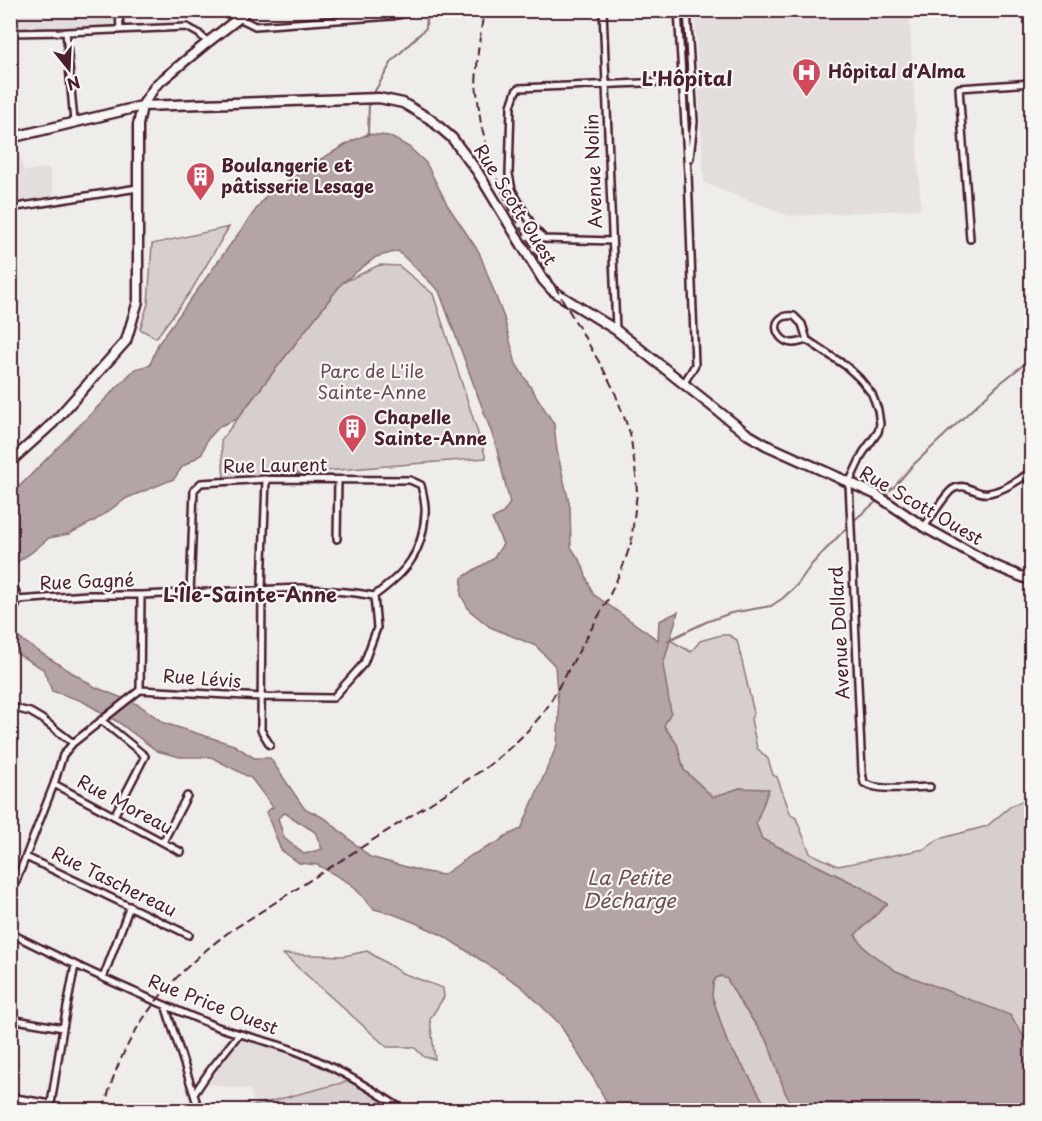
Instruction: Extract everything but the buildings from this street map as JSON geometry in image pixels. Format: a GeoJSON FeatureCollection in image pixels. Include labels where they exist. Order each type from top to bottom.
{"type":"FeatureCollection","features":[{"type":"Feature","properties":{"kind":"street"},"geometry":{"type":"LineString","coordinates":[[119,10],[120,30]]}},
{"type":"Feature","properties":{"kind":"street"},"geometry":{"type":"LineString","coordinates":[[10,462],[53,423],[126,341],[138,300],[138,125],[142,106],[156,85],[246,10]]}},
{"type":"Feature","properties":{"kind":"street","name":"Avenue Nolin"},"geometry":{"type":"LineString","coordinates":[[603,10],[616,330]]}},
{"type":"Feature","properties":{"kind":"street"},"geometry":{"type":"LineString","coordinates":[[678,10],[688,174],[695,365],[684,383]]}},
{"type":"Feature","properties":{"kind":"street"},"geometry":{"type":"LineString","coordinates":[[687,10],[693,122],[688,174]]}},
{"type":"Feature","properties":{"kind":"street"},"geometry":{"type":"LineString","coordinates":[[1029,10],[1032,53]]}},
{"type":"Feature","properties":{"kind":"street"},"geometry":{"type":"LineString","coordinates":[[239,18],[255,26],[392,16],[408,12]]}},
{"type":"Feature","properties":{"kind":"street"},"geometry":{"type":"LineString","coordinates":[[10,33],[187,27],[208,42]]}},
{"type":"Feature","properties":{"kind":"street"},"geometry":{"type":"LineString","coordinates":[[66,32],[74,122]]}},
{"type":"Feature","properties":{"kind":"street"},"geometry":{"type":"LineString","coordinates":[[612,241],[544,239],[533,227],[512,190],[508,174],[511,106],[516,90],[606,83],[691,81]]}},
{"type":"Feature","properties":{"kind":"street"},"geometry":{"type":"LineString","coordinates":[[970,239],[959,88],[1032,83]]}},
{"type":"Feature","properties":{"kind":"street","name":"Rue Scott Ouest"},"geometry":{"type":"LineString","coordinates":[[10,138],[142,106],[379,98],[403,103],[430,119],[452,138],[477,171],[543,280],[561,296],[616,330],[747,434],[766,445],[882,498],[924,527],[991,564],[1032,581]]}},
{"type":"Feature","properties":{"kind":"street"},"geometry":{"type":"LineString","coordinates":[[10,208],[138,188]]}},
{"type":"Feature","properties":{"kind":"street"},"geometry":{"type":"LineString","coordinates":[[807,340],[792,343],[780,336],[777,329],[780,317],[794,316],[802,324],[807,340],[861,379],[872,394],[878,410],[878,432],[863,453],[849,483]]}},
{"type":"Feature","properties":{"kind":"street"},"geometry":{"type":"LineString","coordinates":[[924,527],[952,490],[964,486],[978,493],[989,493],[1012,484],[1032,471]]}},
{"type":"Feature","properties":{"kind":"street"},"geometry":{"type":"LineString","coordinates":[[266,480],[262,588],[261,730],[270,745]]}},
{"type":"Feature","properties":{"kind":"street","name":"Rue Laurent"},"geometry":{"type":"LineString","coordinates":[[190,593],[194,490],[201,483],[266,480],[411,480],[421,485],[426,511],[421,540],[407,568],[374,596]]}},
{"type":"Feature","properties":{"kind":"street"},"geometry":{"type":"LineString","coordinates":[[337,539],[338,480]]}},
{"type":"Feature","properties":{"kind":"street","name":"Avenue Dollard"},"geometry":{"type":"LineString","coordinates":[[849,483],[861,760],[864,783],[881,788],[930,787]]}},
{"type":"Feature","properties":{"kind":"street"},"geometry":{"type":"LineString","coordinates":[[10,582],[17,600],[12,611]]}},
{"type":"Feature","properties":{"kind":"street","name":"Rue Gagné"},"geometry":{"type":"LineString","coordinates":[[17,600],[262,588],[301,588],[374,596]]}},
{"type":"Feature","properties":{"kind":"street"},"geometry":{"type":"LineString","coordinates":[[10,897],[63,755],[73,743],[140,690],[141,595]]}},
{"type":"Feature","properties":{"kind":"street","name":"Rue Lévis"},"geometry":{"type":"LineString","coordinates":[[140,690],[333,699],[364,663],[377,628],[374,596]]}},
{"type":"Feature","properties":{"kind":"street"},"geometry":{"type":"LineString","coordinates":[[10,707],[30,712],[73,743]]}},
{"type":"Feature","properties":{"kind":"street"},"geometry":{"type":"LineString","coordinates":[[101,720],[145,756],[114,816]]}},
{"type":"Feature","properties":{"kind":"street","name":"Rue Moreau"},"geometry":{"type":"LineString","coordinates":[[54,784],[181,852]]}},
{"type":"Feature","properties":{"kind":"street"},"geometry":{"type":"LineString","coordinates":[[163,842],[187,796]]}},
{"type":"Feature","properties":{"kind":"street","name":"Rue Taschereau"},"geometry":{"type":"LineString","coordinates":[[26,857],[189,935]]}},
{"type":"Feature","properties":{"kind":"street"},"geometry":{"type":"LineString","coordinates":[[103,978],[130,906]]}},
{"type":"Feature","properties":{"kind":"street","name":"Rue Price Ouest"},"geometry":{"type":"LineString","coordinates":[[10,933],[165,1005],[239,1034],[298,1052],[338,1070],[402,1110]]}},
{"type":"Feature","properties":{"kind":"street"},"geometry":{"type":"LineString","coordinates":[[10,1097],[50,1107],[75,965]]}},
{"type":"Feature","properties":{"kind":"street"},"geometry":{"type":"LineString","coordinates":[[165,1005],[199,1110]]}},
{"type":"Feature","properties":{"kind":"street"},"geometry":{"type":"LineString","coordinates":[[10,1018],[63,1029]]}},
{"type":"Feature","properties":{"kind":"street"},"geometry":{"type":"LineString","coordinates":[[194,1094],[239,1034]]}},
{"type":"Feature","properties":{"kind":"shaded area"},"geometry":{"type":"Polygon","coordinates":[[[10,11],[119,11],[120,30],[11,30],[10,11]]]}},
{"type":"Feature","properties":{"kind":"shaded area","name":"Hôpital d'Alma"},"geometry":{"type":"Polygon","coordinates":[[[695,11],[909,11],[921,209],[789,216],[704,183],[695,11]]]}},
{"type":"Feature","properties":{"kind":"shaded area"},"geometry":{"type":"Polygon","coordinates":[[[15,134],[24,171],[49,168],[55,199],[11,205],[11,135],[15,134]]]}},
{"type":"Feature","properties":{"kind":"shaded area"},"geometry":{"type":"Polygon","coordinates":[[[240,1037],[297,1054],[349,1081],[254,1106],[250,1090],[203,1083],[240,1037]]]}},
{"type":"Feature","properties":{"kind":"green space"},"geometry":{"type":"Polygon","coordinates":[[[229,227],[191,291],[156,338],[140,329],[148,304],[152,244],[229,227]]]}},
{"type":"Feature","properties":{"kind":"green space","name":"Parc de L'ile Sainte-Anne"},"geometry":{"type":"Polygon","coordinates":[[[379,265],[399,266],[433,294],[486,458],[224,479],[221,440],[342,283],[379,265]]]}},
{"type":"Feature","properties":{"kind":"green space"},"geometry":{"type":"Polygon","coordinates":[[[729,635],[737,640],[754,713],[751,719],[757,748],[768,759],[773,775],[777,777],[791,815],[796,818],[810,853],[838,866],[925,849],[939,839],[987,826],[1011,806],[1031,794],[1031,1054],[1026,1040],[896,971],[867,951],[855,935],[887,904],[861,887],[762,839],[755,823],[765,800],[740,788],[713,797],[684,770],[677,744],[664,726],[663,665],[670,640],[691,652],[700,641],[729,635]]]}},
{"type":"Feature","properties":{"kind":"green space"},"geometry":{"type":"Polygon","coordinates":[[[367,951],[402,973],[443,988],[444,997],[430,1019],[435,1059],[424,1057],[414,1047],[387,1047],[283,954],[344,956],[367,951]]]}},
{"type":"Feature","properties":{"kind":"green space"},"geometry":{"type":"Polygon","coordinates":[[[721,976],[727,979],[768,1042],[785,1092],[795,1110],[768,1110],[727,1042],[712,996],[713,983],[721,976]]]}},
{"type":"Feature","properties":{"kind":"green space"},"geometry":{"type":"Polygon","coordinates":[[[349,1081],[388,1103],[395,1110],[237,1110],[349,1081]]]}},
{"type":"Feature","properties":{"kind":"water","name":"La Petite Décharge"},"geometry":{"type":"Polygon","coordinates":[[[368,134],[389,136],[409,147],[426,163],[448,206],[479,252],[504,318],[516,364],[554,424],[557,451],[570,507],[571,547],[582,564],[593,594],[658,640],[659,621],[678,612],[663,665],[671,712],[664,726],[677,744],[684,770],[713,797],[740,788],[769,789],[756,823],[762,839],[861,887],[887,904],[855,935],[867,951],[896,971],[1010,1015],[1026,1040],[1031,1054],[1031,1098],[1028,1103],[1011,1110],[795,1110],[785,1092],[768,1042],[727,979],[721,976],[713,983],[712,996],[727,1042],[768,1110],[611,1110],[559,1023],[521,986],[442,935],[393,914],[374,909],[351,884],[318,865],[299,863],[281,850],[266,812],[273,807],[251,778],[211,757],[180,757],[157,751],[118,722],[82,701],[52,691],[43,669],[11,650],[10,627],[16,636],[95,687],[139,705],[164,723],[234,745],[254,758],[270,758],[304,808],[326,819],[370,857],[443,875],[472,855],[521,829],[557,745],[559,716],[555,666],[536,646],[490,627],[469,610],[461,595],[462,578],[493,559],[503,544],[492,519],[503,513],[510,503],[495,442],[439,291],[398,251],[376,257],[342,283],[237,419],[220,426],[207,440],[202,454],[182,467],[174,479],[127,498],[94,521],[69,534],[49,538],[11,566],[11,495],[135,369],[150,365],[158,344],[265,197],[311,165],[368,134]],[[285,813],[278,818],[284,838],[304,854],[322,849],[315,832],[285,813]]]}},
{"type":"Feature","properties":{"kind":"waterway"},"geometry":{"type":"LineString","coordinates":[[372,96],[393,60],[426,28],[427,10]]}},
{"type":"Feature","properties":{"kind":"waterway"},"geometry":{"type":"LineString","coordinates":[[366,136],[368,134],[369,101]]}},
{"type":"Feature","properties":{"kind":"waterway"},"geometry":{"type":"LineString","coordinates":[[667,641],[706,622],[731,613],[771,606],[783,598],[852,522],[895,486],[912,466],[998,385],[1032,358]]}},
{"type":"Feature","properties":{"kind":"railway"},"geometry":{"type":"LineString","coordinates":[[104,1110],[112,1082],[135,1032],[167,988],[207,950],[229,932],[484,769],[526,732],[548,706],[606,603],[631,543],[637,493],[630,433],[614,390],[602,367],[509,208],[496,177],[481,125],[476,84],[484,10]]}},
{"type":"Feature","properties":{"kind":"place","name":"Hôpital d'Alma"},"geometry":{"type":"Point","coordinates":[807,98]}},
{"type":"Feature","properties":{"kind":"place","name":"Boulangerie et pâtisserie Lesage"},"geometry":{"type":"Point","coordinates":[200,202]}},
{"type":"Feature","properties":{"kind":"place","name":"Chapelle Sainte-Anne"},"geometry":{"type":"Point","coordinates":[353,454]}},
{"type":"Feature","properties":{"kind":"district","name":"L'Hôpital"},"geometry":{"type":"Point","coordinates":[687,79]}},
{"type":"Feature","properties":{"kind":"district","name":"L'Île-Sainte-Anne"},"geometry":{"type":"Point","coordinates":[250,595]}}]}
